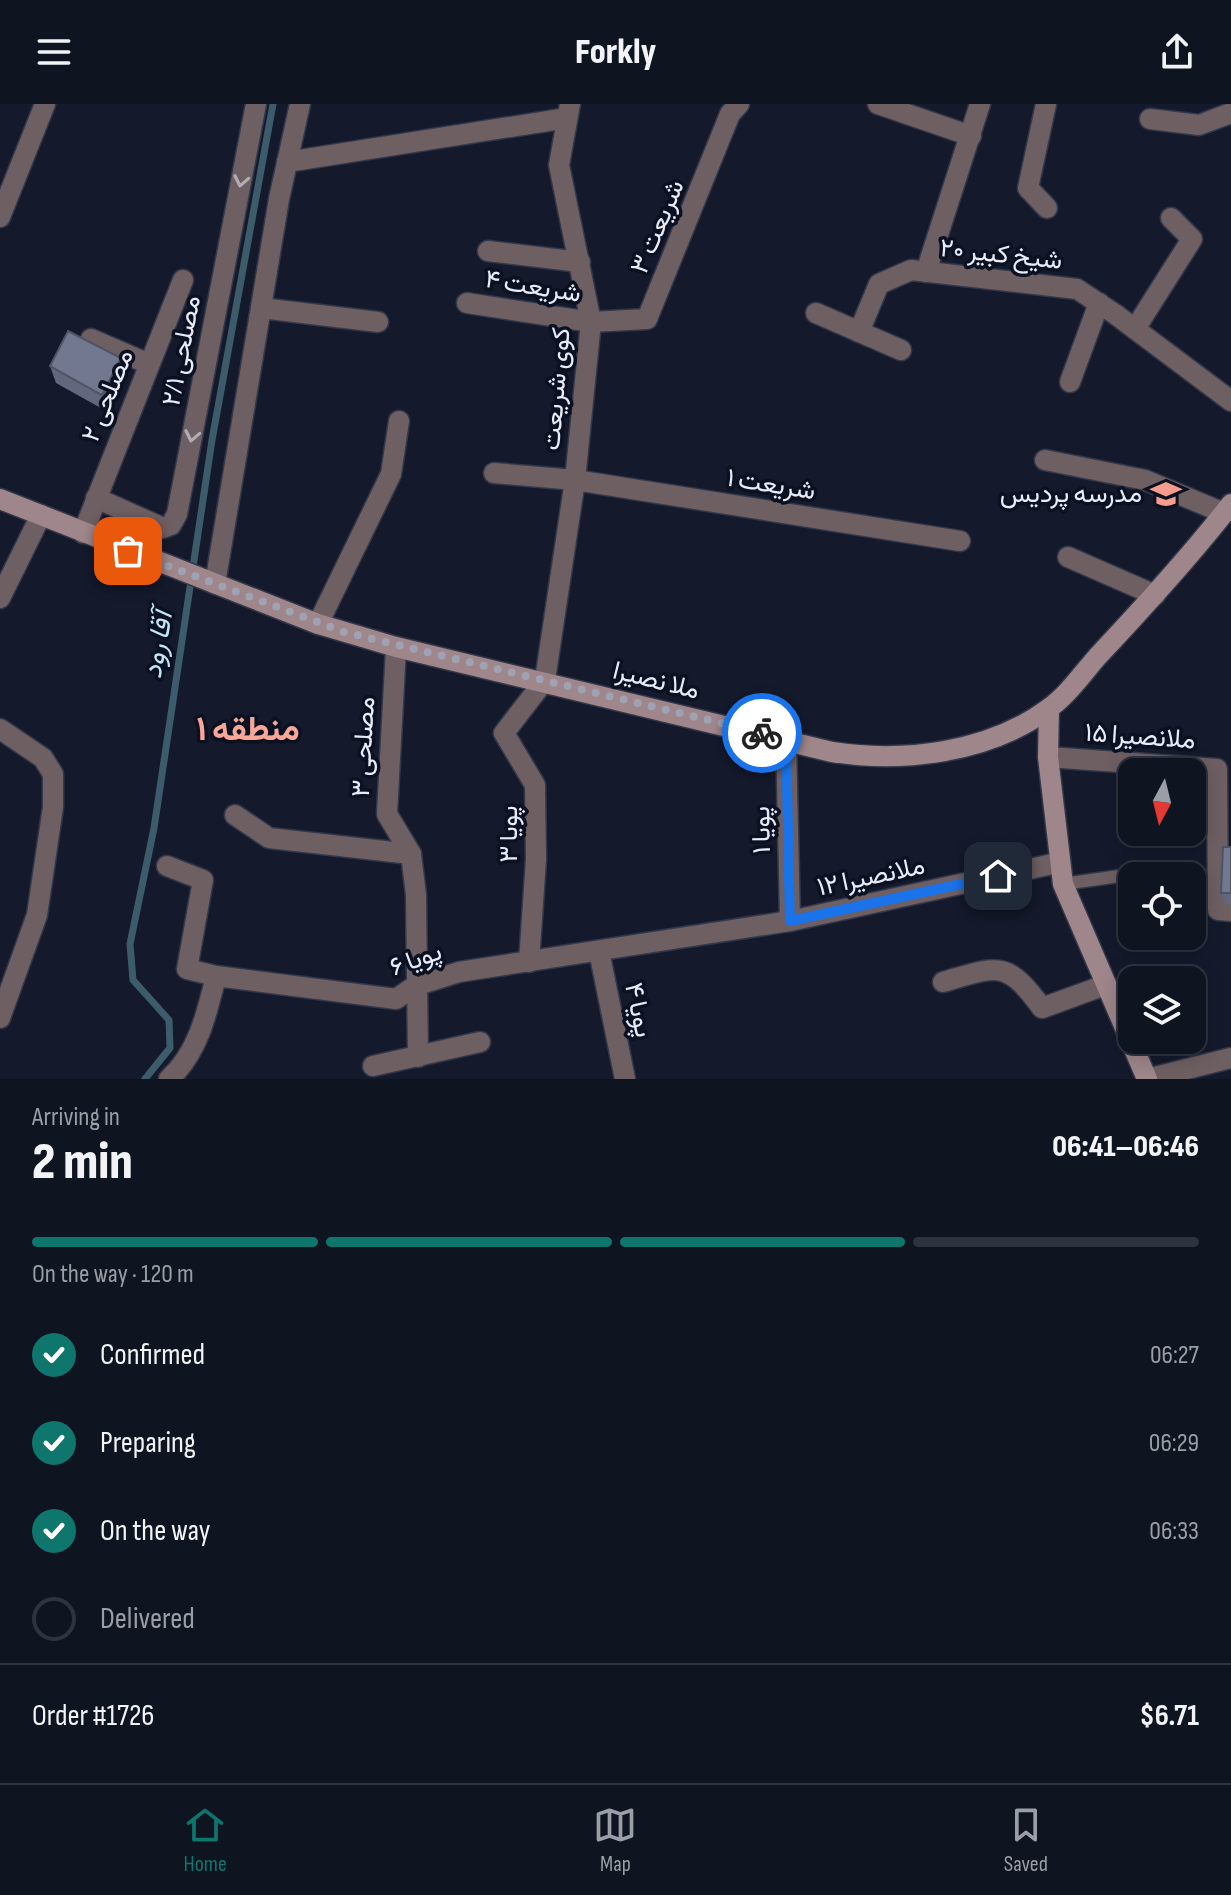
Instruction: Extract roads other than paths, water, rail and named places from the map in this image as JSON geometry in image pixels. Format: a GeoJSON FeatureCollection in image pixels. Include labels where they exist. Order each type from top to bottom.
{"type":"FeatureCollection","features":[{"type":"Feature","properties":{"kind":"street"},"geometry":{"type":"LineString","coordinates":[[0,217],[45,104]]}},
{"type":"Feature","properties":{"kind":"street","name":"مصلحی ۲/۱"},"geometry":{"type":"LineString","coordinates":[[96,498],[163,528],[171,525],[177,514],[256,104]]}},
{"type":"Feature","properties":{"kind":"street"},"geometry":{"type":"LineString","coordinates":[[207,582],[300,104]]}},
{"type":"Feature","properties":{"kind":"street","name":"شریعت ۳"},"geometry":{"type":"LineString","coordinates":[[591,322],[647,319],[730,114],[739,104]]}},
{"type":"Feature","properties":{"kind":"street"},"geometry":{"type":"LineString","coordinates":[[878,104],[971,136]]}},
{"type":"Feature","properties":{"kind":"street"},"geometry":{"type":"LineString","coordinates":[[926,272],[980,104]]}},
{"type":"Feature","properties":{"kind":"street"},"geometry":{"type":"LineString","coordinates":[[1046,104],[1028,188],[1047,208]]}},
{"type":"Feature","properties":{"kind":"street"},"geometry":{"type":"LineString","coordinates":[[287,162],[569,111]]}},
{"type":"Feature","properties":{"kind":"street","name":"کوی شریعت"},"geometry":{"type":"LineString","coordinates":[[545,680],[575,480],[591,322],[559,165],[569,111]]}},
{"type":"Feature","properties":{"kind":"street"},"geometry":{"type":"LineString","coordinates":[[1150,119],[1199,125],[1231,113]]}},
{"type":"Feature","properties":{"kind":"street"},"geometry":{"type":"LineString","coordinates":[[1135,329],[1192,239],[1171,218]]}},
{"type":"Feature","properties":{"kind":"street"},"geometry":{"type":"LineString","coordinates":[[488,251],[580,262]]}},
{"type":"Feature","properties":{"kind":"street","name":"شیخ کبیر ۲۰"},"geometry":{"type":"LineString","coordinates":[[859,332],[879,284],[911,270],[1077,289],[1231,401]]}},
{"type":"Feature","properties":{"kind":"street","name":"مصلحی ۲"},"geometry":{"type":"LineString","coordinates":[[83,533],[183,280]]}},
{"type":"Feature","properties":{"kind":"street","name":"شریعت ۴"},"geometry":{"type":"LineString","coordinates":[[467,303],[591,322]]}},
{"type":"Feature","properties":{"kind":"street"},"geometry":{"type":"LineString","coordinates":[[1070,382],[1099,303]]}},
{"type":"Feature","properties":{"kind":"street"},"geometry":{"type":"LineString","coordinates":[[261,308],[378,322]]}},
{"type":"Feature","properties":{"kind":"street"},"geometry":{"type":"LineString","coordinates":[[816,313],[901,350]]}},
{"type":"Feature","properties":{"kind":"street"},"geometry":{"type":"LineString","coordinates":[[91,339],[149,364]]}},
{"type":"Feature","properties":{"kind":"street"},"geometry":{"type":"LineString","coordinates":[[318,624],[391,474],[399,421]]}},
{"type":"Feature","properties":{"kind":"street"},"geometry":{"type":"LineString","coordinates":[[1045,460],[1145,480],[1228,509]]}},
{"type":"Feature","properties":{"kind":"street","name":"شریعت ۱"},"geometry":{"type":"LineString","coordinates":[[494,473],[575,480],[960,541]]}},
{"type":"Feature","properties":{"kind":"street","name":"ملا نصیرا"},"geometry":{"type":"LineString","coordinates":[[0,499],[173,570],[318,624],[396,647],[875,759],[913,755],[1001,734],[1049,709],[1155,595],[1228,509]]}},
{"type":"Feature","properties":{"kind":"street"},"geometry":{"type":"LineString","coordinates":[[0,598],[41,515]]}},
{"type":"Feature","properties":{"kind":"street"},"geometry":{"type":"LineString","coordinates":[[1068,557],[1155,595]]}},
{"type":"Feature","properties":{"kind":"street","name":"مصلحی ۳"},"geometry":{"type":"LineString","coordinates":[[396,647],[387,814],[411,854],[416,895],[418,1057]]}},
{"type":"Feature","properties":{"kind":"street","name":"پویا ۳"},"geometry":{"type":"LineString","coordinates":[[529,962],[536,859],[535,785],[504,733],[545,680]]}},
{"type":"Feature","properties":{"kind":"street"},"geometry":{"type":"LineString","coordinates":[[1049,709],[1048,757],[1057,863],[1105,985],[1147,1079],[1231,1058]]}},
{"type":"Feature","properties":{"kind":"street"},"geometry":{"type":"LineString","coordinates":[[0,729],[43,758],[53,774],[53,807],[37,915],[5,987],[0,1018]]}},
{"type":"Feature","properties":{"kind":"street","name":"پویا ۱"},"geometry":{"type":"LineString","coordinates":[[786,739],[790,921]]}},
{"type":"Feature","properties":{"kind":"street","name":"ملانصیرا ۱۵"},"geometry":{"type":"LineString","coordinates":[[1048,757],[1217,769],[1224,834],[1218,910],[1231,911]]}},
{"type":"Feature","properties":{"kind":"street"},"geometry":{"type":"LineString","coordinates":[[235,815],[269,838],[411,854]]}},
{"type":"Feature","properties":{"kind":"street","name":"ملانصیرا ۱۲"},"geometry":{"type":"LineString","coordinates":[[790,921],[1057,863]]}},
{"type":"Feature","properties":{"kind":"street","name":"پویا ۶"},"geometry":{"type":"LineString","coordinates":[[167,866],[203,880],[187,969],[216,976],[396,999],[415,986],[459,972],[790,921]]}},
{"type":"Feature","properties":{"kind":"street","name":"پویا ۴"},"geometry":{"type":"LineString","coordinates":[[599,951],[625,1079]]}},
{"type":"Feature","properties":{"kind":"street"},"geometry":{"type":"LineString","coordinates":[[943,982],[993,968],[1020,978],[1042,1008],[1105,985]]}},
{"type":"Feature","properties":{"kind":"street"},"geometry":{"type":"LineString","coordinates":[[169,1079],[182,1067],[205,1022],[216,976]]}},
{"type":"Feature","properties":{"kind":"street"},"geometry":{"type":"LineString","coordinates":[[373,1066],[480,1042]]}},
{"type":"Feature","properties":{"kind":"lane"},"geometry":{"type":"LineString","coordinates":[[1063,884],[1118,876]]}},
{"type":"Feature","properties":{"kind":"waterway","name":"آقا رود"},"geometry":{"type":"LineString","coordinates":[[145,1079],[170,1048],[169,1020],[133,980],[130,944],[154,828],[212,440],[273,104]]}},
{"type":"Feature","properties":{"kind":"place","name":"مدرسه پردیس"},"geometry":{"type":"Point","coordinates":[1166,494]}},
{"type":"Feature","properties":{"kind":"district","name":"منطقه ۱"},"geometry":{"type":"Point","coordinates":[248,729]}}]}
